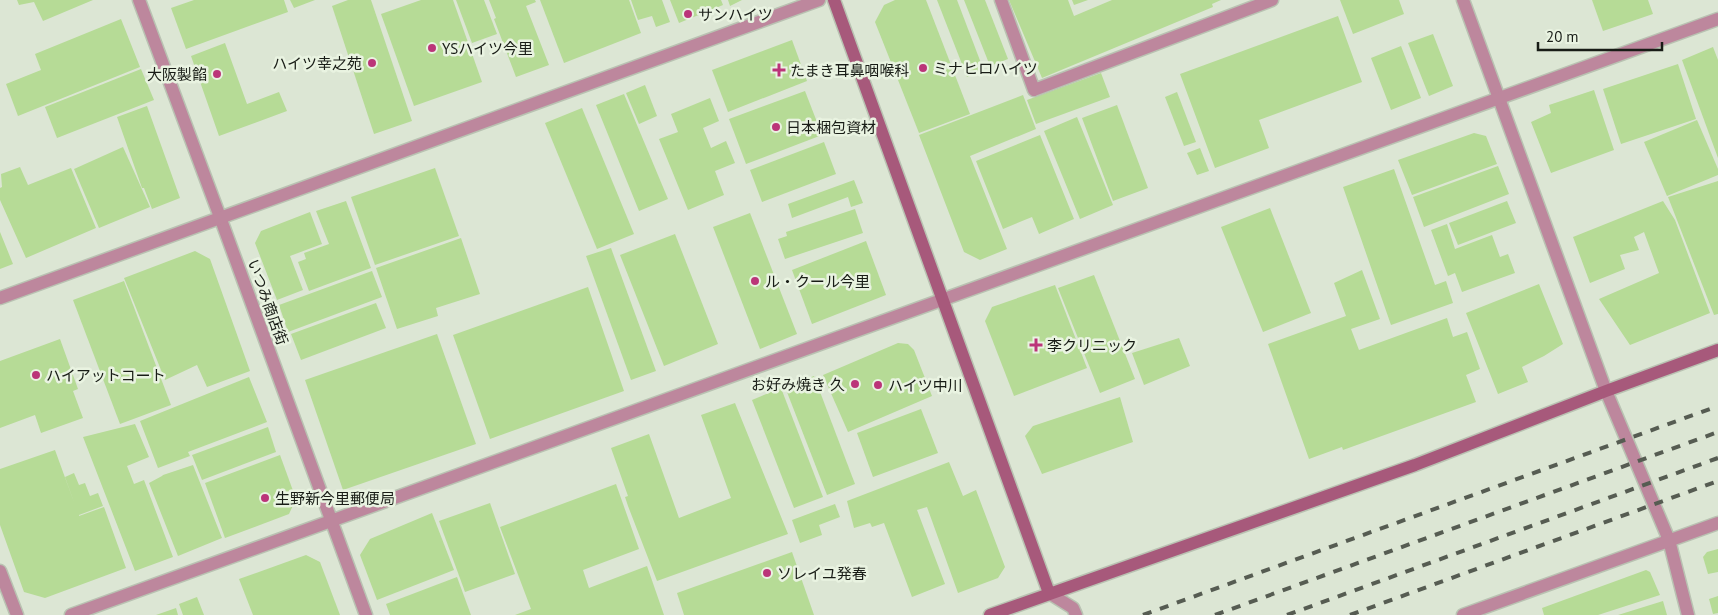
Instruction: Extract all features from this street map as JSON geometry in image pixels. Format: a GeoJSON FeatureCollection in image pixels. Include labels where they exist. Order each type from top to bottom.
{"type":"FeatureCollection","features":[{"type":"Feature","properties":{"kind":"street","name":"いつみ商店街"},"geometry":{"type":"LineString","coordinates":[[139,0],[366,615]]}},
{"type":"Feature","properties":{"kind":"street"},"geometry":{"type":"LineString","coordinates":[[0,298],[819,0]]}},
{"type":"Feature","properties":{"kind":"street"},"geometry":{"type":"LineString","coordinates":[[834,0],[1049,593],[1074,608],[1076,615]]}},
{"type":"Feature","properties":{"kind":"street"},"geometry":{"type":"LineString","coordinates":[[1001,0],[1034,90],[1272,0]]}},
{"type":"Feature","properties":{"kind":"street"},"geometry":{"type":"LineString","coordinates":[[1463,0],[1606,390],[1669,540],[1688,615]]}},
{"type":"Feature","properties":{"kind":"street"},"geometry":{"type":"LineString","coordinates":[[71,615],[1718,19]]}},
{"type":"Feature","properties":{"kind":"street"},"geometry":{"type":"LineString","coordinates":[[990,615],[1415,465],[1606,390],[1718,350]]}},
{"type":"Feature","properties":{"kind":"street"},"geometry":{"type":"LineString","coordinates":[[1463,615],[1718,523]]}},
{"type":"Feature","properties":{"kind":"street"},"geometry":{"type":"LineString","coordinates":[[0,571],[17,615]]}},
{"type":"Feature","properties":{"kind":"building"},"geometry":{"type":"Polygon","coordinates":[[[17,0],[93,0],[43,21],[34,2],[19,5],[17,0]]]}},
{"type":"Feature","properties":{"kind":"building"},"geometry":{"type":"Polygon","coordinates":[[[194,0],[284,0],[288,12],[186,49],[171,8],[194,0]]]}},
{"type":"Feature","properties":{"kind":"building"},"geometry":{"type":"Polygon","coordinates":[[[290,0],[315,0],[294,8],[290,0]]]}},
{"type":"Feature","properties":{"kind":"building","name":"ハイツ幸之苑"},"geometry":{"type":"Polygon","coordinates":[[[348,0],[371,0],[412,121],[374,134],[332,6],[348,0]]]}},
{"type":"Feature","properties":{"kind":"building","name":"YSハイツ今里"},"geometry":{"type":"Polygon","coordinates":[[[421,0],[453,0],[482,82],[414,106],[381,14],[421,0]]]}},
{"type":"Feature","properties":{"kind":"building"},"geometry":{"type":"Polygon","coordinates":[[[456,0],[484,0],[497,34],[472,43],[456,0]]]}},
{"type":"Feature","properties":{"kind":"building"},"geometry":{"type":"Polygon","coordinates":[[[489,0],[535,0],[536,2],[526,6],[549,65],[516,77],[494,19],[496,18],[489,0]]]}},
{"type":"Feature","properties":{"kind":"building"},"geometry":{"type":"Polygon","coordinates":[[[540,0],[629,0],[641,33],[564,63],[540,0]]]}},
{"type":"Feature","properties":{"kind":"building"},"geometry":{"type":"Polygon","coordinates":[[[631,0],[662,0],[670,22],[656,27],[652,16],[638,20],[631,0]]]}},
{"type":"Feature","properties":{"kind":"building","name":"サンハイツ"},"geometry":{"type":"Polygon","coordinates":[[[670,0],[721,0],[723,5],[679,23],[670,0]]]}},
{"type":"Feature","properties":{"kind":"building"},"geometry":{"type":"Polygon","coordinates":[[[728,0],[742,0],[730,6],[728,0]]]}},
{"type":"Feature","properties":{"kind":"building","name":"ミナヒロハイツ"},"geometry":{"type":"Polygon","coordinates":[[[895,0],[926,0],[970,114],[919,133],[875,22],[884,5],[895,0]]]}},
{"type":"Feature","properties":{"kind":"building"},"geometry":{"type":"Polygon","coordinates":[[[937,0],[957,0],[984,71],[967,77],[937,0]]]}},
{"type":"Feature","properties":{"kind":"building"},"geometry":{"type":"Polygon","coordinates":[[[964,0],[985,0],[1008,59],[990,66],[964,0]]]}},
{"type":"Feature","properties":{"kind":"building"},"geometry":{"type":"Polygon","coordinates":[[[1009,0],[1068,0],[1074,16],[1112,0],[1221,0],[1212,4],[1213,7],[1042,78],[1009,0]]]}},
{"type":"Feature","properties":{"kind":"building"},"geometry":{"type":"Polygon","coordinates":[[[1072,0],[1088,0],[1074,5],[1072,0]]]}},
{"type":"Feature","properties":{"kind":"building"},"geometry":{"type":"Polygon","coordinates":[[[1340,0],[1399,0],[1404,14],[1353,34],[1340,0]]]}},
{"type":"Feature","properties":{"kind":"building"},"geometry":{"type":"Polygon","coordinates":[[[1592,0],[1648,0],[1653,14],[1603,31],[1592,0]]]}},
{"type":"Feature","properties":{"kind":"building"},"geometry":{"type":"Polygon","coordinates":[[[1338,16],[1362,82],[1259,120],[1269,148],[1215,168],[1180,74],[1338,16]]]}},
{"type":"Feature","properties":{"kind":"building"},"geometry":{"type":"Polygon","coordinates":[[[121,19],[140,67],[18,116],[6,84],[41,70],[35,54],[121,19]]]}},
{"type":"Feature","properties":{"kind":"building"},"geometry":{"type":"Polygon","coordinates":[[[1433,34],[1453,86],[1429,96],[1408,43],[1433,34]]]}},
{"type":"Feature","properties":{"kind":"building"},"geometry":{"type":"Polygon","coordinates":[[[792,40],[807,81],[728,112],[712,70],[792,40]]]}},
{"type":"Feature","properties":{"kind":"building","name":"大阪製餡"},"geometry":{"type":"Polygon","coordinates":[[[225,43],[247,104],[279,92],[287,111],[219,136],[191,56],[225,43]]]}},
{"type":"Feature","properties":{"kind":"building"},"geometry":{"type":"Polygon","coordinates":[[[1401,46],[1421,98],[1391,110],[1371,58],[1401,46]]]}},
{"type":"Feature","properties":{"kind":"building"},"geometry":{"type":"Polygon","coordinates":[[[1713,47],[1718,60],[1718,158],[1682,60],[1713,47]]]}},
{"type":"Feature","properties":{"kind":"building"},"geometry":{"type":"Polygon","coordinates":[[[1678,64],[1696,119],[1621,144],[1603,89],[1678,64]]]}},
{"type":"Feature","properties":{"kind":"building"},"geometry":{"type":"Polygon","coordinates":[[[141,69],[154,100],[57,138],[45,107],[141,69]]]}},
{"type":"Feature","properties":{"kind":"building"},"geometry":{"type":"Polygon","coordinates":[[[1101,73],[1110,97],[1036,124],[1027,100],[1101,73]]]}},
{"type":"Feature","properties":{"kind":"building"},"geometry":{"type":"Polygon","coordinates":[[[645,85],[657,116],[639,124],[626,93],[645,85]]]}},
{"type":"Feature","properties":{"kind":"building"},"geometry":{"type":"Polygon","coordinates":[[[1594,90],[1614,150],[1551,173],[1531,122],[1551,113],[1549,105],[1594,90]]]}},
{"type":"Feature","properties":{"kind":"building","name":"日本梱包資材"},"geometry":{"type":"Polygon","coordinates":[[[805,91],[822,135],[746,164],[729,119],[805,91]]]}},
{"type":"Feature","properties":{"kind":"building"},"geometry":{"type":"Polygon","coordinates":[[[1177,92],[1196,142],[1184,146],[1165,97],[1177,92]]]}},
{"type":"Feature","properties":{"kind":"building"},"geometry":{"type":"Polygon","coordinates":[[[624,94],[668,199],[639,211],[596,105],[624,94]]]}},
{"type":"Feature","properties":{"kind":"building"},"geometry":{"type":"Polygon","coordinates":[[[1023,95],[1036,129],[970,156],[1007,249],[980,260],[964,252],[919,135],[1023,95]]]}},
{"type":"Feature","properties":{"kind":"building"},"geometry":{"type":"Polygon","coordinates":[[[710,98],[719,121],[703,128],[711,148],[726,141],[735,163],[715,171],[724,195],[688,210],[659,139],[678,132],[671,114],[710,98]]]}},
{"type":"Feature","properties":{"kind":"building"},"geometry":{"type":"Polygon","coordinates":[[[1117,105],[1148,188],[1113,201],[1082,118],[1117,105]]]}},
{"type":"Feature","properties":{"kind":"building"},"geometry":{"type":"Polygon","coordinates":[[[147,106],[180,198],[152,209],[144,188],[142,188],[117,117],[147,106]]]}},
{"type":"Feature","properties":{"kind":"building"},"geometry":{"type":"Polygon","coordinates":[[[582,108],[634,234],[597,249],[545,123],[582,108]]]}},
{"type":"Feature","properties":{"kind":"building"},"geometry":{"type":"Polygon","coordinates":[[[1077,117],[1113,205],[1080,219],[1044,131],[1077,117]]]}},
{"type":"Feature","properties":{"kind":"building"},"geometry":{"type":"Polygon","coordinates":[[[1697,120],[1718,169],[1718,175],[1667,196],[1644,142],[1697,120]]]}},
{"type":"Feature","properties":{"kind":"building"},"geometry":{"type":"Polygon","coordinates":[[[1474,133],[1486,136],[1497,164],[1412,195],[1398,160],[1474,133]]]}},
{"type":"Feature","properties":{"kind":"building"},"geometry":{"type":"Polygon","coordinates":[[[1040,135],[1074,219],[1039,234],[1032,217],[1003,229],[976,161],[1040,135]]]}},
{"type":"Feature","properties":{"kind":"building"},"geometry":{"type":"Polygon","coordinates":[[[824,142],[836,174],[762,202],[750,170],[824,142]]]}},
{"type":"Feature","properties":{"kind":"building"},"geometry":{"type":"Polygon","coordinates":[[[123,147],[150,207],[99,228],[74,169],[123,147]]]}},
{"type":"Feature","properties":{"kind":"building"},"geometry":{"type":"Polygon","coordinates":[[[1200,148],[1209,171],[1197,175],[1187,153],[1200,148]]]}},
{"type":"Feature","properties":{"kind":"building"},"geometry":{"type":"Polygon","coordinates":[[[1498,166],[1509,194],[1424,227],[1413,197],[1498,166]]]}},
{"type":"Feature","properties":{"kind":"building"},"geometry":{"type":"Polygon","coordinates":[[[20,167],[28,185],[71,168],[96,228],[26,258],[0,200],[1,174],[20,167]]]}},
{"type":"Feature","properties":{"kind":"building"},"geometry":{"type":"Polygon","coordinates":[[[435,168],[459,236],[375,265],[351,197],[435,168]]]}},
{"type":"Feature","properties":{"kind":"building"},"geometry":{"type":"Polygon","coordinates":[[[1394,169],[1435,285],[1446,281],[1453,303],[1391,325],[1343,187],[1394,169]]]}},
{"type":"Feature","properties":{"kind":"building"},"geometry":{"type":"Polygon","coordinates":[[[854,180],[863,203],[851,207],[848,197],[792,218],[788,204],[854,180]]]}},
{"type":"Feature","properties":{"kind":"building"},"geometry":{"type":"Polygon","coordinates":[[[1718,181],[1718,314],[1714,315],[1668,197],[1718,181]]]}},
{"type":"Feature","properties":{"kind":"building"},"geometry":{"type":"Polygon","coordinates":[[[346,201],[371,268],[309,291],[298,262],[306,259],[304,253],[329,244],[316,211],[346,201]]]}},
{"type":"Feature","properties":{"kind":"building"},"geometry":{"type":"Polygon","coordinates":[[[1507,201],[1516,223],[1458,245],[1449,223],[1507,201]]]}},
{"type":"Feature","properties":{"kind":"building"},"geometry":{"type":"Polygon","coordinates":[[[1663,201],[1675,220],[1710,313],[1630,345],[1599,299],[1659,273],[1644,232],[1634,237],[1639,250],[1620,255],[1625,269],[1590,283],[1573,237],[1663,201]]]}},
{"type":"Feature","properties":{"kind":"building"},"geometry":{"type":"Polygon","coordinates":[[[1270,208],[1311,313],[1263,332],[1221,227],[1270,208]]]}},
{"type":"Feature","properties":{"kind":"building"},"geometry":{"type":"Polygon","coordinates":[[[855,209],[863,233],[785,259],[778,239],[787,236],[786,232],[855,209]]]}},
{"type":"Feature","properties":{"kind":"building"},"geometry":{"type":"Polygon","coordinates":[[[310,212],[322,244],[290,256],[303,290],[277,300],[255,243],[261,231],[310,212]]]}},
{"type":"Feature","properties":{"kind":"building","name":"ル・クール今里"},"geometry":{"type":"Polygon","coordinates":[[[750,213],[797,334],[760,349],[713,227],[750,213]]]}},
{"type":"Feature","properties":{"kind":"building"},"geometry":{"type":"Polygon","coordinates":[[[1447,224],[1455,249],[1492,235],[1500,257],[1508,254],[1515,273],[1462,292],[1455,273],[1448,276],[1431,230],[1447,224]]]}},
{"type":"Feature","properties":{"kind":"building"},"geometry":{"type":"Polygon","coordinates":[[[0,232],[13,264],[0,269],[0,232]]]}},
{"type":"Feature","properties":{"kind":"building"},"geometry":{"type":"Polygon","coordinates":[[[675,234],[718,344],[664,366],[620,255],[675,234]]]}},
{"type":"Feature","properties":{"kind":"building"},"geometry":{"type":"Polygon","coordinates":[[[461,238],[480,294],[436,308],[438,316],[397,329],[376,268],[461,238]]]}},
{"type":"Feature","properties":{"kind":"building"},"geometry":{"type":"Polygon","coordinates":[[[866,241],[886,295],[812,324],[792,270],[866,241]]]}},
{"type":"Feature","properties":{"kind":"building"},"geometry":{"type":"Polygon","coordinates":[[[611,248],[656,371],[631,380],[586,256],[611,248]]]}},
{"type":"Feature","properties":{"kind":"building"},"geometry":{"type":"Polygon","coordinates":[[[195,251],[210,259],[250,371],[207,387],[197,365],[165,380],[124,278],[195,251]]]}},
{"type":"Feature","properties":{"kind":"building"},"geometry":{"type":"Polygon","coordinates":[[[1362,270],[1380,319],[1351,329],[1359,350],[1447,318],[1453,337],[1467,332],[1480,369],[1466,375],[1476,402],[1343,450],[1342,447],[1309,459],[1268,344],[1346,316],[1334,283],[1362,270]]]}},
{"type":"Feature","properties":{"kind":"building"},"geometry":{"type":"Polygon","coordinates":[[[372,271],[382,297],[288,332],[279,305],[372,271]]]}},
{"type":"Feature","properties":{"kind":"building"},"geometry":{"type":"Polygon","coordinates":[[[1094,275],[1135,379],[1100,393],[1058,288],[1094,275]]]}},
{"type":"Feature","properties":{"kind":"building"},"geometry":{"type":"Polygon","coordinates":[[[124,281],[171,405],[120,424],[73,300],[124,281]]]}},
{"type":"Feature","properties":{"kind":"building"},"geometry":{"type":"Polygon","coordinates":[[[1539,284],[1563,344],[1522,367],[1528,382],[1498,394],[1466,313],[1539,284]]]}},
{"type":"Feature","properties":{"kind":"building","name":"李クリニック"},"geometry":{"type":"Polygon","coordinates":[[[1055,285],[1087,368],[1014,396],[985,321],[992,307],[1055,285]]]}},
{"type":"Feature","properties":{"kind":"building"},"geometry":{"type":"Polygon","coordinates":[[[588,287],[624,391],[490,439],[453,335],[588,287]]]}},
{"type":"Feature","properties":{"kind":"building"},"geometry":{"type":"Polygon","coordinates":[[[376,303],[386,328],[301,360],[291,334],[376,303]]]}},
{"type":"Feature","properties":{"kind":"building"},"geometry":{"type":"Polygon","coordinates":[[[437,334],[476,444],[343,490],[305,380],[437,334]]]}},
{"type":"Feature","properties":{"kind":"building"},"geometry":{"type":"Polygon","coordinates":[[[1179,338],[1190,366],[1144,385],[1132,353],[1179,338]]]}},
{"type":"Feature","properties":{"kind":"building","name":"ハイアットコート"},"geometry":{"type":"Polygon","coordinates":[[[60,339],[78,389],[73,391],[83,418],[41,433],[35,415],[0,428],[0,361],[60,339]]]}},
{"type":"Feature","properties":{"kind":"building","name":"ハイツ中川"},"geometry":{"type":"Polygon","coordinates":[[[898,343],[908,344],[914,350],[932,396],[848,432],[823,375],[898,343]]]}},
{"type":"Feature","properties":{"kind":"building"},"geometry":{"type":"Polygon","coordinates":[[[814,376],[855,484],[827,495],[785,387],[814,376]]]}},
{"type":"Feature","properties":{"kind":"building"},"geometry":{"type":"Polygon","coordinates":[[[249,377],[267,422],[188,452],[190,456],[158,468],[140,421],[249,377]]]}},
{"type":"Feature","properties":{"kind":"building"},"geometry":{"type":"Polygon","coordinates":[[[781,388],[823,497],[794,508],[752,400],[781,388]]]}},
{"type":"Feature","properties":{"kind":"building"},"geometry":{"type":"Polygon","coordinates":[[[1120,397],[1133,442],[1042,474],[1025,436],[1033,426],[1120,397]]]}},
{"type":"Feature","properties":{"kind":"building"},"geometry":{"type":"Polygon","coordinates":[[[735,403],[788,534],[657,581],[628,506],[625,497],[628,496],[611,448],[649,434],[679,518],[731,498],[701,415],[735,403]]]}},
{"type":"Feature","properties":{"kind":"building"},"geometry":{"type":"Polygon","coordinates":[[[921,409],[938,453],[873,477],[857,433],[921,409]]]}},
{"type":"Feature","properties":{"kind":"building"},"geometry":{"type":"Polygon","coordinates":[[[135,424],[149,457],[127,466],[134,484],[144,480],[173,557],[135,571],[83,437],[135,424]]]}},
{"type":"Feature","properties":{"kind":"building"},"geometry":{"type":"Polygon","coordinates":[[[268,427],[276,452],[202,480],[192,455],[268,427]]]}},
{"type":"Feature","properties":{"kind":"building"},"geometry":{"type":"Polygon","coordinates":[[[55,450],[75,505],[65,477],[74,473],[79,485],[85,483],[90,496],[98,493],[103,506],[79,516],[104,507],[126,568],[45,598],[24,592],[0,525],[0,469],[55,450]]]}},
{"type":"Feature","properties":{"kind":"building"},"geometry":{"type":"Polygon","coordinates":[[[280,455],[296,499],[289,514],[225,538],[205,483],[280,455]]]}},
{"type":"Feature","properties":{"kind":"building"},"geometry":{"type":"Polygon","coordinates":[[[949,462],[963,496],[976,490],[1005,567],[998,578],[958,593],[927,507],[917,510],[945,584],[912,597],[884,523],[872,527],[870,523],[854,528],[847,501],[949,462]]]}},
{"type":"Feature","properties":{"kind":"building"},"geometry":{"type":"Polygon","coordinates":[[[193,465],[222,538],[178,556],[149,483],[163,475],[193,465]]]}},
{"type":"Feature","properties":{"kind":"building"},"geometry":{"type":"Polygon","coordinates":[[[616,484],[639,549],[583,570],[589,588],[647,566],[664,615],[515,615],[531,609],[500,527],[616,484]]]}},
{"type":"Feature","properties":{"kind":"building"},"geometry":{"type":"Polygon","coordinates":[[[490,503],[515,574],[465,592],[439,521],[490,503]]]}},
{"type":"Feature","properties":{"kind":"building"},"geometry":{"type":"Polygon","coordinates":[[[835,504],[840,517],[819,525],[822,535],[800,543],[792,520],[835,504]]]}},
{"type":"Feature","properties":{"kind":"building"},"geometry":{"type":"Polygon","coordinates":[[[432,513],[454,570],[377,600],[360,555],[370,539],[432,513]]]}},
{"type":"Feature","properties":{"kind":"building"},"geometry":{"type":"Polygon","coordinates":[[[1718,549],[1718,572],[1708,574],[1703,557],[1707,552],[1718,549]]]}},
{"type":"Feature","properties":{"kind":"building","name":"ソレイユ発春"},"geometry":{"type":"Polygon","coordinates":[[[792,552],[814,615],[684,615],[677,593],[792,552]]]}},
{"type":"Feature","properties":{"kind":"building"},"geometry":{"type":"Polygon","coordinates":[[[306,555],[320,562],[340,615],[253,615],[239,579],[306,555]]]}},
{"type":"Feature","properties":{"kind":"building"},"geometry":{"type":"Polygon","coordinates":[[[1646,570],[1650,572],[1660,595],[1598,615],[1544,615],[1542,608],[1646,570]]]}},
{"type":"Feature","properties":{"kind":"building"},"geometry":{"type":"Polygon","coordinates":[[[457,577],[471,615],[390,615],[386,604],[457,577]]]}},
{"type":"Feature","properties":{"kind":"building"},"geometry":{"type":"Polygon","coordinates":[[[1718,596],[1718,613],[1713,614],[1709,599],[1718,596]]]}},
{"type":"Feature","properties":{"kind":"building"},"geometry":{"type":"Polygon","coordinates":[[[197,597],[204,615],[183,615],[179,604],[197,597]]]}},
{"type":"Feature","properties":{"kind":"building"},"geometry":{"type":"Polygon","coordinates":[[[1663,601],[1667,615],[1618,615],[1663,601]]]}},
{"type":"Feature","properties":{"kind":"building"},"geometry":{"type":"Polygon","coordinates":[[[176,608],[178,615],[156,615],[176,608]]]}},
{"type":"Feature","properties":{"kind":"railway"},"geometry":{"type":"LineString","coordinates":[[1143,615],[1718,406]]}},
{"type":"Feature","properties":{"kind":"railway"},"geometry":{"type":"LineString","coordinates":[[1215,615],[1718,432]]}},
{"type":"Feature","properties":{"kind":"railway"},"geometry":{"type":"LineString","coordinates":[[1287,615],[1718,458]]}},
{"type":"Feature","properties":{"kind":"railway"},"geometry":{"type":"LineString","coordinates":[[1350,615],[1718,481]]}},
{"type":"Feature","properties":{"kind":"place","name":"サンハイツ"},"geometry":{"type":"Point","coordinates":[688,14]}},
{"type":"Feature","properties":{"kind":"place","name":"YSハイツ今里"},"geometry":{"type":"Point","coordinates":[432,48]}},
{"type":"Feature","properties":{"kind":"place","name":"ハイツ幸之苑"},"geometry":{"type":"Point","coordinates":[372,63]}},
{"type":"Feature","properties":{"kind":"place","name":"ミナヒロハイツ"},"geometry":{"type":"Point","coordinates":[923,68]}},
{"type":"Feature","properties":{"kind":"place","name":"たまき耳鼻咽喉科"},"geometry":{"type":"Point","coordinates":[779,70]}},
{"type":"Feature","properties":{"kind":"place","name":"大阪製餡"},"geometry":{"type":"Point","coordinates":[217,74]}},
{"type":"Feature","properties":{"kind":"place","name":"日本梱包資材"},"geometry":{"type":"Point","coordinates":[776,127]}},
{"type":"Feature","properties":{"kind":"place","name":"ル・クール今里"},"geometry":{"type":"Point","coordinates":[755,281]}},
{"type":"Feature","properties":{"kind":"place","name":"李クリニック"},"geometry":{"type":"Point","coordinates":[1036,345]}},
{"type":"Feature","properties":{"kind":"place","name":"ハイアットコート"},"geometry":{"type":"Point","coordinates":[36,375]}},
{"type":"Feature","properties":{"kind":"place","name":"お好み焼き 久"},"geometry":{"type":"Point","coordinates":[855,384]}},
{"type":"Feature","properties":{"kind":"place","name":"ハイツ中川"},"geometry":{"type":"Point","coordinates":[878,385]}},
{"type":"Feature","properties":{"kind":"place","name":"生野新今里郵便局"},"geometry":{"type":"Point","coordinates":[265,498]}},
{"type":"Feature","properties":{"kind":"place","name":"ソレイユ発春"},"geometry":{"type":"Point","coordinates":[767,573]}}]}
